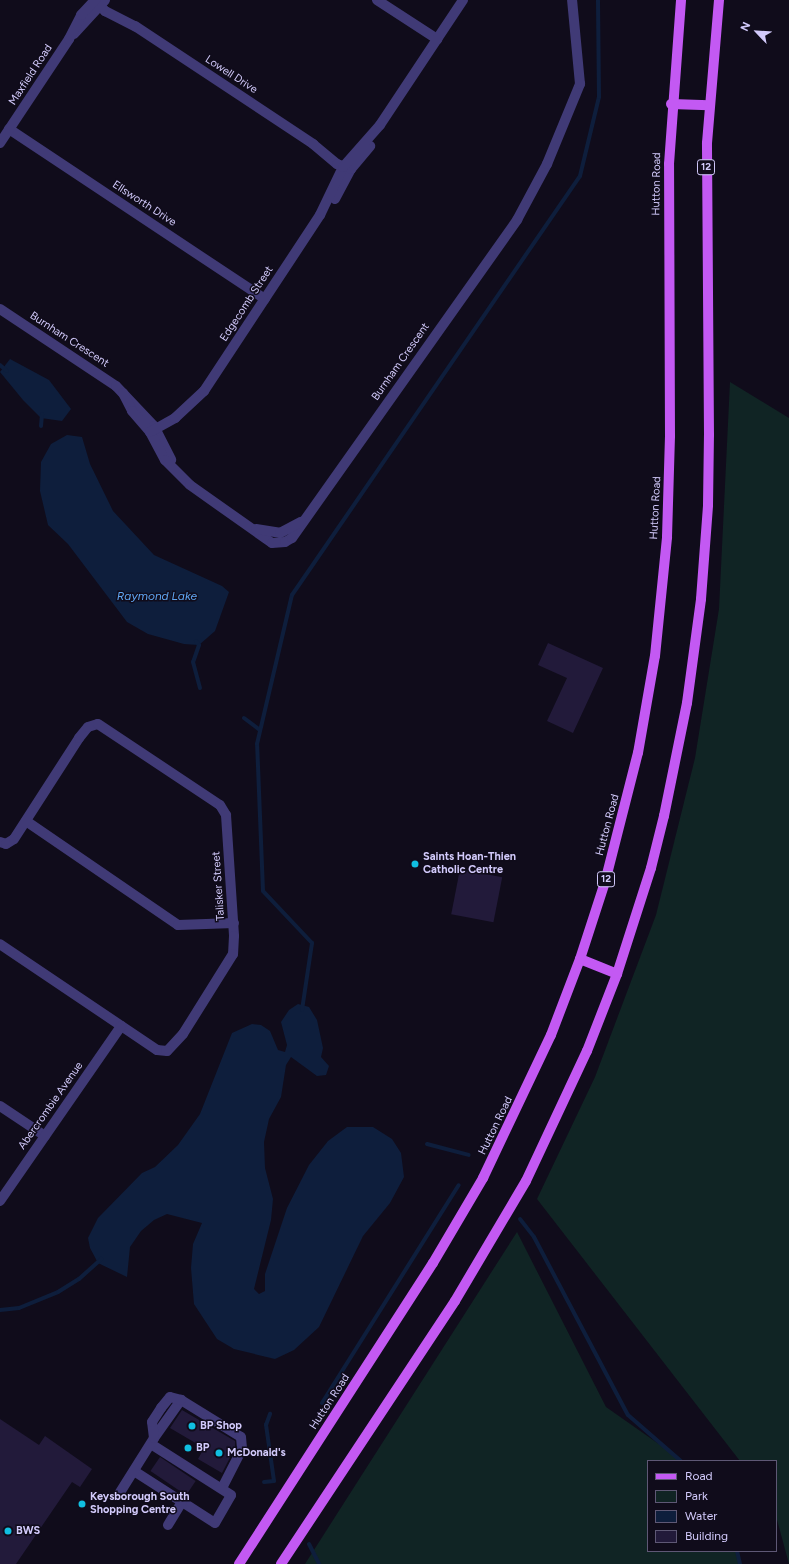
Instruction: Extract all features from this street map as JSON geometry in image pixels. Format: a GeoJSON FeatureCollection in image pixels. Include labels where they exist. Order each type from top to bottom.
{"type":"FeatureCollection","features":[{"type":"Feature","properties":{"kind":"main road","name":"Hutton Road"},"geometry":{"type":"LineString","coordinates":[[239,1564],[433,1263],[483,1178],[529,1085],[580,959],[618,836],[638,754],[655,656],[661,600],[669,488],[668,172],[681,0]]}},
{"type":"Feature","properties":{"kind":"main road","name":"12"},"geometry":{"type":"LineString","coordinates":[[281,1564],[455,1301],[503,1222],[570,1092],[617,974],[651,868],[664,816],[687,703],[701,599],[708,505],[709,434],[706,229],[709,105],[719,0]]}},
{"type":"Feature","properties":{"kind":"main road"},"geometry":{"type":"LineString","coordinates":[[672,104],[709,105]]}},
{"type":"Feature","properties":{"kind":"main road"},"geometry":{"type":"LineString","coordinates":[[580,959],[617,974]]}},
{"type":"Feature","properties":{"kind":"street"},"geometry":{"type":"LineString","coordinates":[[377,0],[437,39]]}},
{"type":"Feature","properties":{"kind":"street","name":"Edgecomb Street"},"geometry":{"type":"LineString","coordinates":[[153,429],[191,403],[204,390],[320,215],[336,198],[347,166],[372,143],[380,125],[463,0]]}},
{"type":"Feature","properties":{"kind":"street","name":"Burnham Crescent"},"geometry":{"type":"LineString","coordinates":[[0,309],[108,380],[123,393],[132,410],[153,429],[158,450],[190,485],[256,529],[285,532],[304,519],[517,220],[547,164],[580,84],[572,0]]}},
{"type":"Feature","properties":{"kind":"street","name":"Lowell Drive"},"geometry":{"type":"LineString","coordinates":[[100,2],[347,166]]}},
{"type":"Feature","properties":{"kind":"street","name":"Maxfield Road"},"geometry":{"type":"LineString","coordinates":[[0,143],[69,39],[81,15],[100,2]]}},
{"type":"Feature","properties":{"kind":"street","name":"Ellsworth Drive"},"geometry":{"type":"LineString","coordinates":[[9,129],[265,299]]}},
{"type":"Feature","properties":{"kind":"street","name":"Talisker Street"},"geometry":{"type":"LineString","coordinates":[[0,842],[6,844],[14,839],[88,727],[98,724],[220,805],[226,815],[234,923],[233,954],[171,1049],[157,1050],[0,944]]}},
{"type":"Feature","properties":{"kind":"street"},"geometry":{"type":"LineString","coordinates":[[26,821],[178,925],[234,923]]}},
{"type":"Feature","properties":{"kind":"street","name":"Abercrombie Avenue"},"geometry":{"type":"LineString","coordinates":[[0,1201],[121,1026]]}},
{"type":"Feature","properties":{"kind":"street"},"geometry":{"type":"LineString","coordinates":[[0,1106],[44,1136]]}},
{"type":"Feature","properties":{"kind":"street"},"geometry":{"type":"LineString","coordinates":[[119,1494],[181,1400],[241,1437],[242,1449],[222,1488]]}},
{"type":"Feature","properties":{"kind":"street"},"geometry":{"type":"LineString","coordinates":[[134,1471],[215,1523],[231,1495],[153,1441]]}},
{"type":"Feature","properties":{"kind":"street"},"geometry":{"type":"LineString","coordinates":[[168,1525],[182,1502]]}},
{"type":"Feature","properties":{"kind":"green space"},"geometry":{"type":"Polygon","coordinates":[[[730,382],[789,418],[789,1564],[777,1520],[777,1460],[739,1460],[537,1199],[595,1077],[656,915],[695,758],[719,609],[730,382]]]}},
{"type":"Feature","properties":{"kind":"green space"},"geometry":{"type":"Polygon","coordinates":[[[517,1232],[606,1407],[682,1460],[647,1460],[647,1552],[736,1552],[739,1564],[305,1564],[517,1232]]]}},
{"type":"Feature","properties":{"kind":"water"},"geometry":{"type":"Polygon","coordinates":[[[10,359],[49,380],[71,409],[62,421],[41,418],[23,400],[0,372],[10,359]]]}},
{"type":"Feature","properties":{"kind":"water","name":"Raymond Lake"},"geometry":{"type":"Polygon","coordinates":[[[67,435],[82,437],[90,464],[113,511],[154,555],[222,586],[229,592],[215,631],[199,645],[184,644],[148,634],[127,622],[68,544],[48,525],[40,491],[41,462],[51,444],[67,435]]]}},
{"type":"Feature","properties":{"kind":"water"},"geometry":{"type":"Polygon","coordinates":[[[298,1004],[309,1007],[317,1020],[323,1048],[321,1057],[329,1066],[326,1075],[317,1076],[291,1057],[286,1065],[281,1097],[269,1119],[264,1142],[265,1168],[273,1199],[271,1220],[254,1289],[259,1294],[265,1291],[265,1274],[287,1208],[309,1165],[328,1141],[347,1127],[373,1127],[392,1139],[401,1153],[404,1177],[390,1203],[363,1236],[319,1327],[294,1350],[275,1359],[234,1349],[217,1339],[194,1304],[191,1268],[193,1244],[202,1223],[167,1214],[154,1220],[141,1231],[130,1247],[127,1277],[98,1263],[90,1248],[88,1238],[98,1218],[142,1173],[155,1167],[178,1145],[200,1114],[232,1033],[252,1024],[261,1025],[270,1031],[278,1050],[285,1052],[287,1045],[281,1022],[289,1010],[298,1004]]]}},
{"type":"Feature","properties":{"kind":"building"},"geometry":{"type":"Polygon","coordinates":[[[548,643],[603,668],[573,733],[547,721],[567,678],[538,665],[548,643]]]}},
{"type":"Feature","properties":{"kind":"building"},"geometry":{"type":"Polygon","coordinates":[[[460,869],[502,877],[493,922],[451,914],[460,869]]]}},
{"type":"Feature","properties":{"kind":"building"},"geometry":{"type":"Polygon","coordinates":[[[182,1410],[235,1441],[235,1448],[222,1473],[198,1459],[204,1448],[170,1428],[182,1410]]]}},
{"type":"Feature","properties":{"kind":"building"},"geometry":{"type":"Polygon","coordinates":[[[0,1419],[39,1445],[45,1436],[92,1469],[80,1487],[72,1482],[16,1564],[0,1564],[0,1419]]]}},
{"type":"Feature","properties":{"kind":"building"},"geometry":{"type":"Polygon","coordinates":[[[160,1457],[196,1481],[186,1495],[150,1471],[160,1457]]]}},
{"type":"Feature","properties":{"kind":"waterway"},"geometry":{"type":"LineString","coordinates":[[302,1010],[312,943],[263,891],[257,744],[292,595],[580,176],[599,97],[598,0]]}},
{"type":"Feature","properties":{"kind":"waterway"},"geometry":{"type":"LineString","coordinates":[[0,365],[7,371]]}},
{"type":"Feature","properties":{"kind":"waterway"},"geometry":{"type":"LineString","coordinates":[[41,426],[42,414]]}},
{"type":"Feature","properties":{"kind":"waterway"},"geometry":{"type":"LineString","coordinates":[[196,641],[199,645],[193,662],[200,688]]}},
{"type":"Feature","properties":{"kind":"waterway"},"geometry":{"type":"LineString","coordinates":[[244,718],[260,730]]}},
{"type":"Feature","properties":{"kind":"waterway"},"geometry":{"type":"LineString","coordinates":[[427,1144],[469,1155]]}},
{"type":"Feature","properties":{"kind":"waterway"},"geometry":{"type":"LineString","coordinates":[[322,1403],[459,1185]]}},
{"type":"Feature","properties":{"kind":"waterway"},"geometry":{"type":"LineString","coordinates":[[520,1219],[534,1237],[628,1415],[680,1460]]}},
{"type":"Feature","properties":{"kind":"waterway"},"geometry":{"type":"LineString","coordinates":[[0,1310],[19,1308],[58,1292],[79,1279],[101,1259]]}},
{"type":"Feature","properties":{"kind":"waterway"},"geometry":{"type":"LineString","coordinates":[[264,1482],[274,1481],[266,1425],[270,1414]]}},
{"type":"Feature","properties":{"kind":"waterway"},"geometry":{"type":"LineString","coordinates":[[309,1544],[319,1564]]}},
{"type":"Feature","properties":{"kind":"waterway"},"geometry":{"type":"LineString","coordinates":[[737,1552],[740,1564]]}},
{"type":"Feature","properties":{"kind":"place","name":"Saints Hoan-Thien Catholic Centre"},"geometry":{"type":"Point","coordinates":[415,864]}},
{"type":"Feature","properties":{"kind":"place","name":"BP Shop"},"geometry":{"type":"Point","coordinates":[192,1426]}},
{"type":"Feature","properties":{"kind":"place","name":"BP"},"geometry":{"type":"Point","coordinates":[188,1448]}},
{"type":"Feature","properties":{"kind":"place","name":"McDonald's"},"geometry":{"type":"Point","coordinates":[219,1453]}},
{"type":"Feature","properties":{"kind":"place","name":"Keysborough South Shopping Centre"},"geometry":{"type":"Point","coordinates":[82,1504]}},
{"type":"Feature","properties":{"kind":"place","name":"BWS"},"geometry":{"type":"Point","coordinates":[8,1531]}}]}
